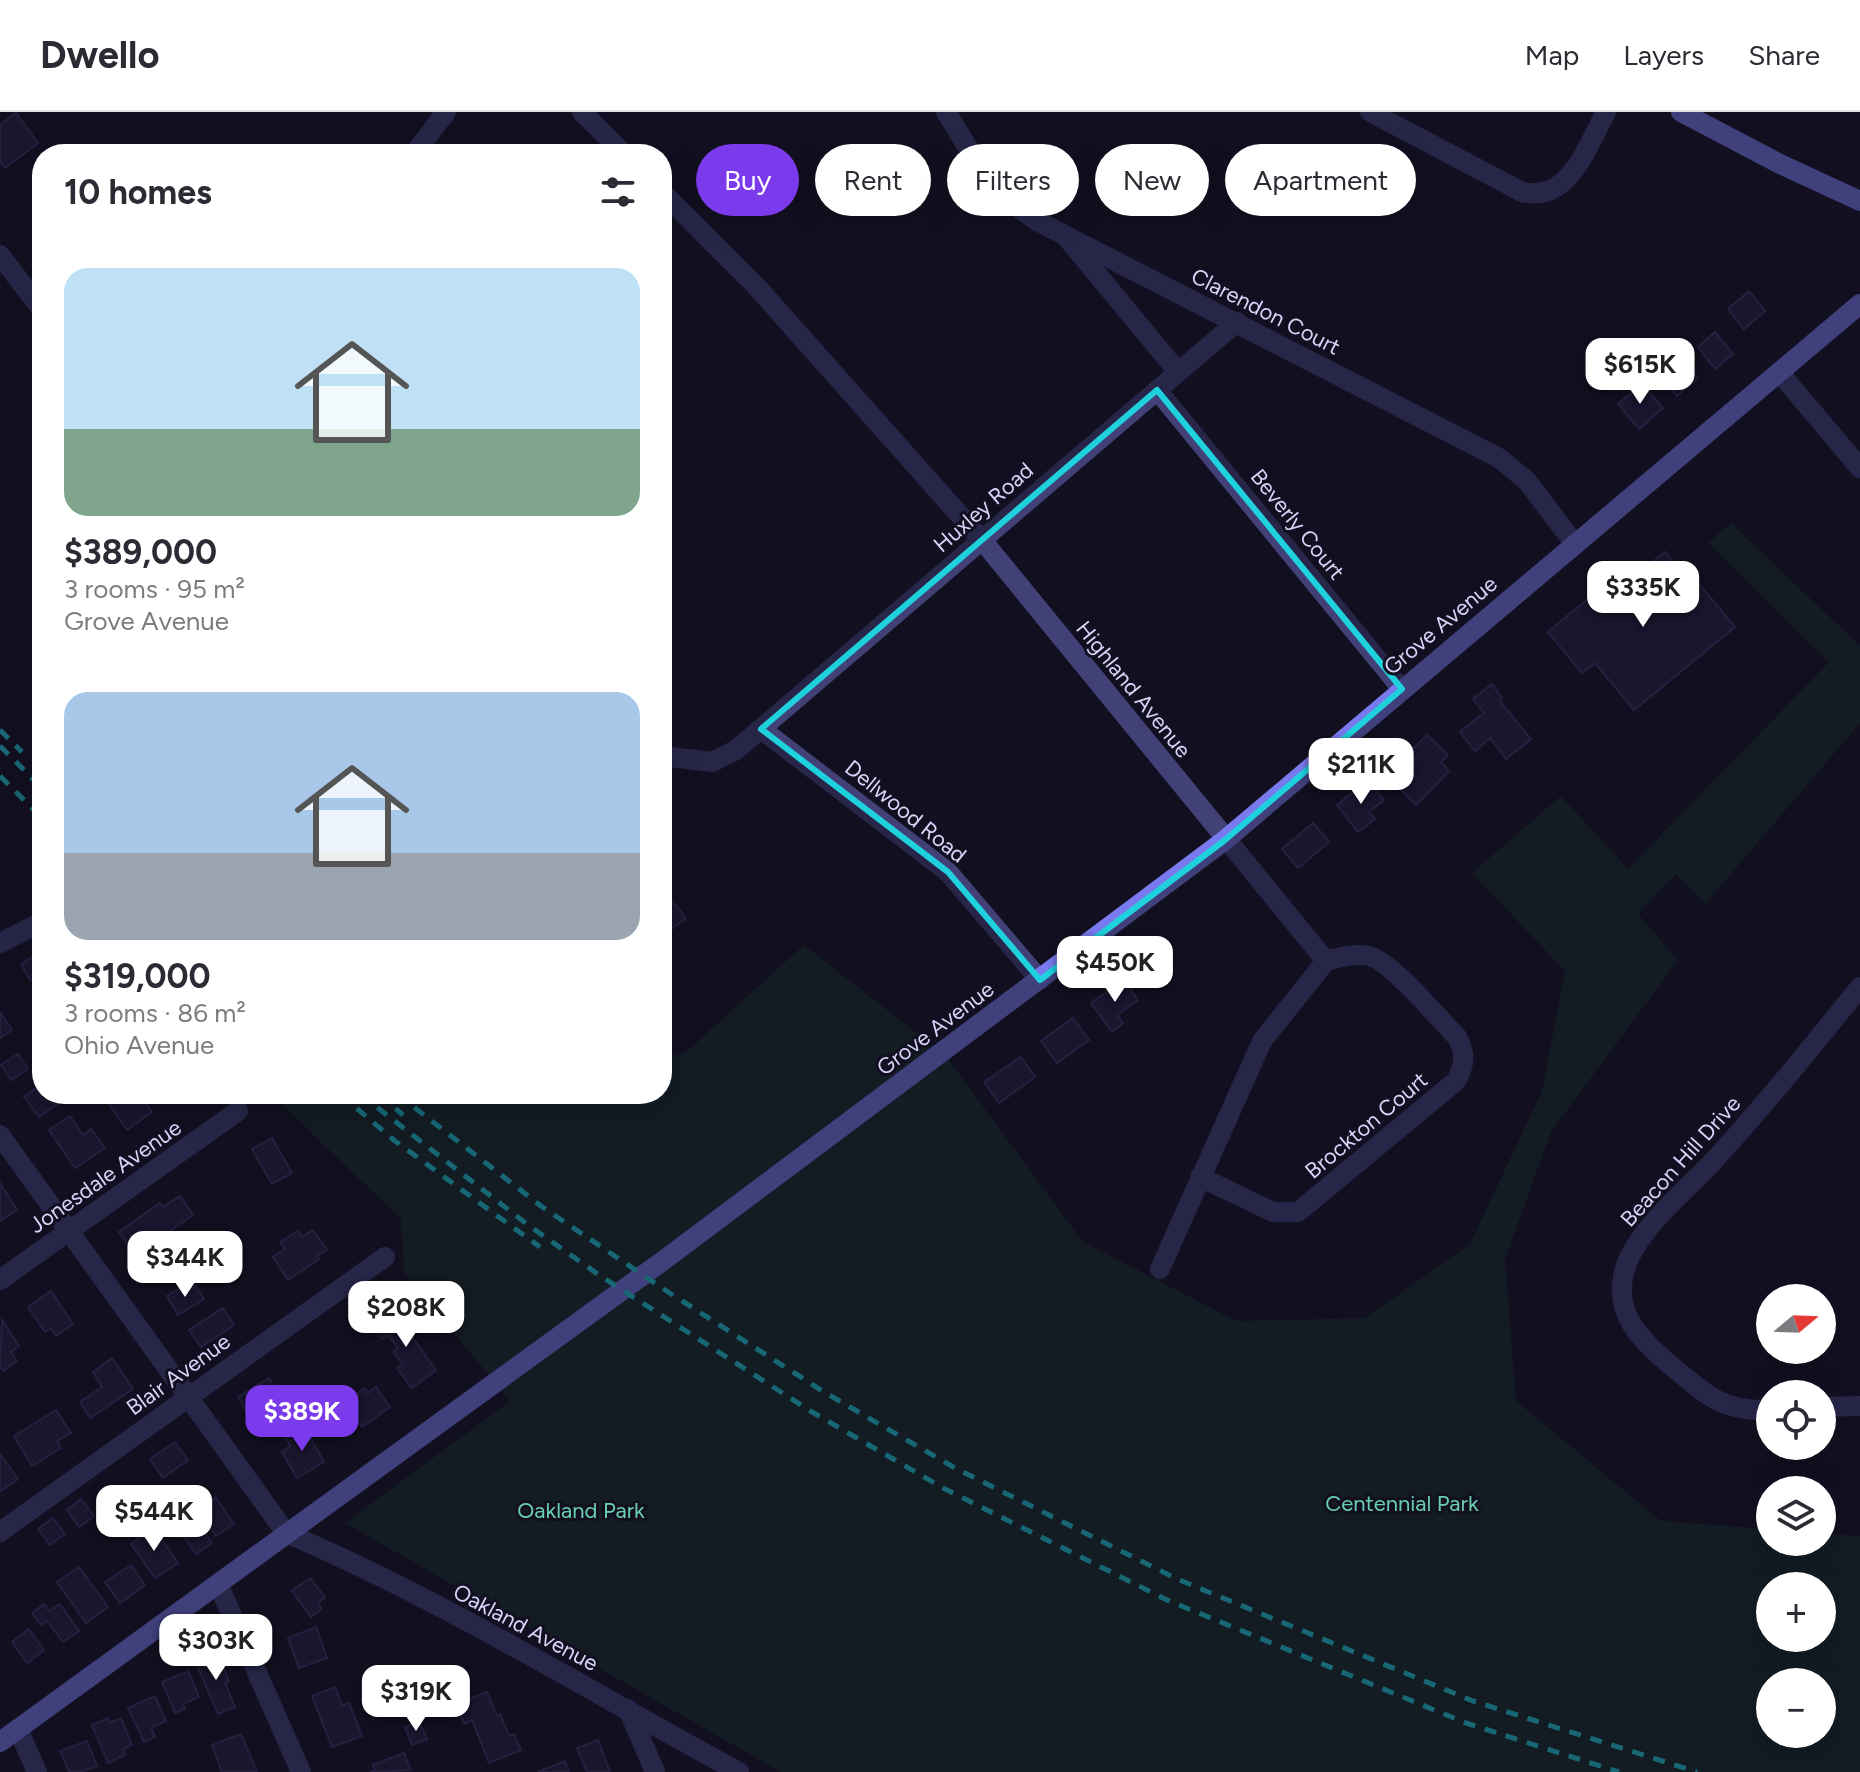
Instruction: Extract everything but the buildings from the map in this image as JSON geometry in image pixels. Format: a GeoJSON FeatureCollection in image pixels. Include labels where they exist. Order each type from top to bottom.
{"type":"FeatureCollection","features":[{"type":"Feature","properties":{"kind":"street"},"geometry":{"type":"LineString","coordinates":[[422,144],[446,112]]}},
{"type":"Feature","properties":{"kind":"street"},"geometry":{"type":"LineString","coordinates":[[582,112],[614,144]]}},
{"type":"Feature","properties":{"kind":"street","name":"Clarendon Court"},"geometry":{"type":"LineString","coordinates":[[946,112],[978,164],[1003,196],[1037,221],[1499,458],[1527,481],[1574,543]]}},
{"type":"Feature","properties":{"kind":"street"},"geometry":{"type":"LineString","coordinates":[[1370,112],[1522,192],[1534,195],[1553,189],[1570,177],[1606,112]]}},
{"type":"Feature","properties":{"kind":"street"},"geometry":{"type":"LineString","coordinates":[[1681,112],[1778,163],[1860,201]]}},
{"type":"Feature","properties":{"kind":"street","name":"Highland Avenue"},"geometry":{"type":"LineString","coordinates":[[672,202],[756,286],[982,540],[1326,961]]}},
{"type":"Feature","properties":{"kind":"street"},"geometry":{"type":"LineString","coordinates":[[1063,233],[1178,372]]}},
{"type":"Feature","properties":{"kind":"street"},"geometry":{"type":"LineString","coordinates":[[0,255],[32,297]]}},
{"type":"Feature","properties":{"kind":"street","name":"Grove Avenue"},"geometry":{"type":"LineString","coordinates":[[0,1742],[671,1254],[1225,840],[1860,304]]}},
{"type":"Feature","properties":{"kind":"street","name":"Huxley Road"},"geometry":{"type":"LineString","coordinates":[[672,757],[712,762],[736,750],[1237,322]]}},
{"type":"Feature","properties":{"kind":"street"},"geometry":{"type":"LineString","coordinates":[[1779,372],[1860,468]]}},
{"type":"Feature","properties":{"kind":"street","name":"Beverly Court"},"geometry":{"type":"LineString","coordinates":[[1157,390],[1402,689]]}},
{"type":"Feature","properties":{"kind":"street","name":"Dellwood Road"},"geometry":{"type":"LineString","coordinates":[[761,729],[948,872],[1040,980]]}},
{"type":"Feature","properties":{"kind":"street"},"geometry":{"type":"LineString","coordinates":[[0,943],[32,927]]}},
{"type":"Feature","properties":{"kind":"street","name":"Brockton Court"},"geometry":{"type":"LineString","coordinates":[[1200,1177],[1273,1212],[1298,1212],[1456,1081],[1461,1073],[1464,1049],[1457,1037],[1389,967],[1374,956],[1354,954],[1326,961]]}},
{"type":"Feature","properties":{"kind":"street"},"geometry":{"type":"LineString","coordinates":[[1160,1269],[1262,1041],[1326,961]]}},
{"type":"Feature","properties":{"kind":"street","name":"Beacon Hill Drive"},"geometry":{"type":"LineString","coordinates":[[1756,1411],[1746,1411],[1718,1402],[1647,1346],[1631,1325],[1623,1302],[1623,1275],[1630,1253],[1728,1145],[1860,987]]}},
{"type":"Feature","properties":{"kind":"street","name":"Jonesdale Avenue"},"geometry":{"type":"LineString","coordinates":[[0,1280],[238,1111]]}},
{"type":"Feature","properties":{"kind":"street"},"geometry":{"type":"LineString","coordinates":[[0,1135],[286,1533]]}},
{"type":"Feature","properties":{"kind":"street","name":"Blair Avenue"},"geometry":{"type":"LineString","coordinates":[[0,1532],[385,1257]]}},
{"type":"Feature","properties":{"kind":"street"},"geometry":{"type":"LineString","coordinates":[[1836,1407],[1860,1406]]}},
{"type":"Feature","properties":{"kind":"street","name":"Oakland Avenue"},"geometry":{"type":"LineString","coordinates":[[286,1533],[358,1564],[628,1709],[735,1771]]}},
{"type":"Feature","properties":{"kind":"street"},"geometry":{"type":"LineString","coordinates":[[218,1584],[301,1772]]}},
{"type":"Feature","properties":{"kind":"street"},"geometry":{"type":"LineString","coordinates":[[628,1709],[655,1772]]}},
{"type":"Feature","properties":{"kind":"street"},"geometry":{"type":"LineString","coordinates":[[18,1729],[37,1772]]}},
{"type":"Feature","properties":{"kind":"highlighted area"},"geometry":{"type":"Polygon","coordinates":[[[1157,390],[1402,689],[1225,840],[1040,980],[948,872],[761,729],[1157,390]]]}},
{"type":"Feature","properties":{"kind":"green space"},"geometry":{"type":"Polygon","coordinates":[[[1731,523],[1860,646],[1860,723],[1705,904],[1676,874],[1638,914],[1678,960],[1551,1132],[1505,1259],[1516,1401],[1661,1521],[1756,1528],[1756,1556],[1836,1556],[1836,1534],[1860,1536],[1860,1772],[781,1772],[345,1523],[510,1401],[404,1272],[401,1219],[281,1104],[672,1104],[672,1056],[685,1053],[804,945],[946,1056],[1082,1241],[1236,1321],[1365,1318],[1470,1244],[1542,1091],[1565,971],[1472,873],[1561,796],[1628,869],[1829,662],[1708,543],[1731,523]]]}},
{"type":"Feature","properties":{"kind":"railway"},"geometry":{"type":"LineString","coordinates":[[0,730],[22,752]]}},
{"type":"Feature","properties":{"kind":"railway"},"geometry":{"type":"LineString","coordinates":[[0,746],[32,778]]}},
{"type":"Feature","properties":{"kind":"railway"},"geometry":{"type":"LineString","coordinates":[[0,776],[32,808]]}},
{"type":"Feature","properties":{"kind":"railway"},"geometry":{"type":"LineString","coordinates":[[352,1104],[395,1141],[540,1247]]}},
{"type":"Feature","properties":{"kind":"railway"},"geometry":{"type":"LineString","coordinates":[[373,1104],[528,1225],[602,1277],[812,1412],[945,1489],[1167,1600],[1466,1723],[1619,1772]]}},
{"type":"Feature","properties":{"kind":"railway"},"geometry":{"type":"LineString","coordinates":[[390,1104],[403,1115]]}},
{"type":"Feature","properties":{"kind":"railway"},"geometry":{"type":"LineString","coordinates":[[410,1104],[541,1206],[662,1288],[824,1392],[955,1468],[1177,1579],[1473,1701],[1697,1772]]}},
{"type":"Feature","properties":{"kind":"park label","name":"Centennial Park"},"geometry":{"type":"Point","coordinates":[1402,1503]}},
{"type":"Feature","properties":{"kind":"park label","name":"Oakland Park"},"geometry":{"type":"Point","coordinates":[581,1510]}}]}
